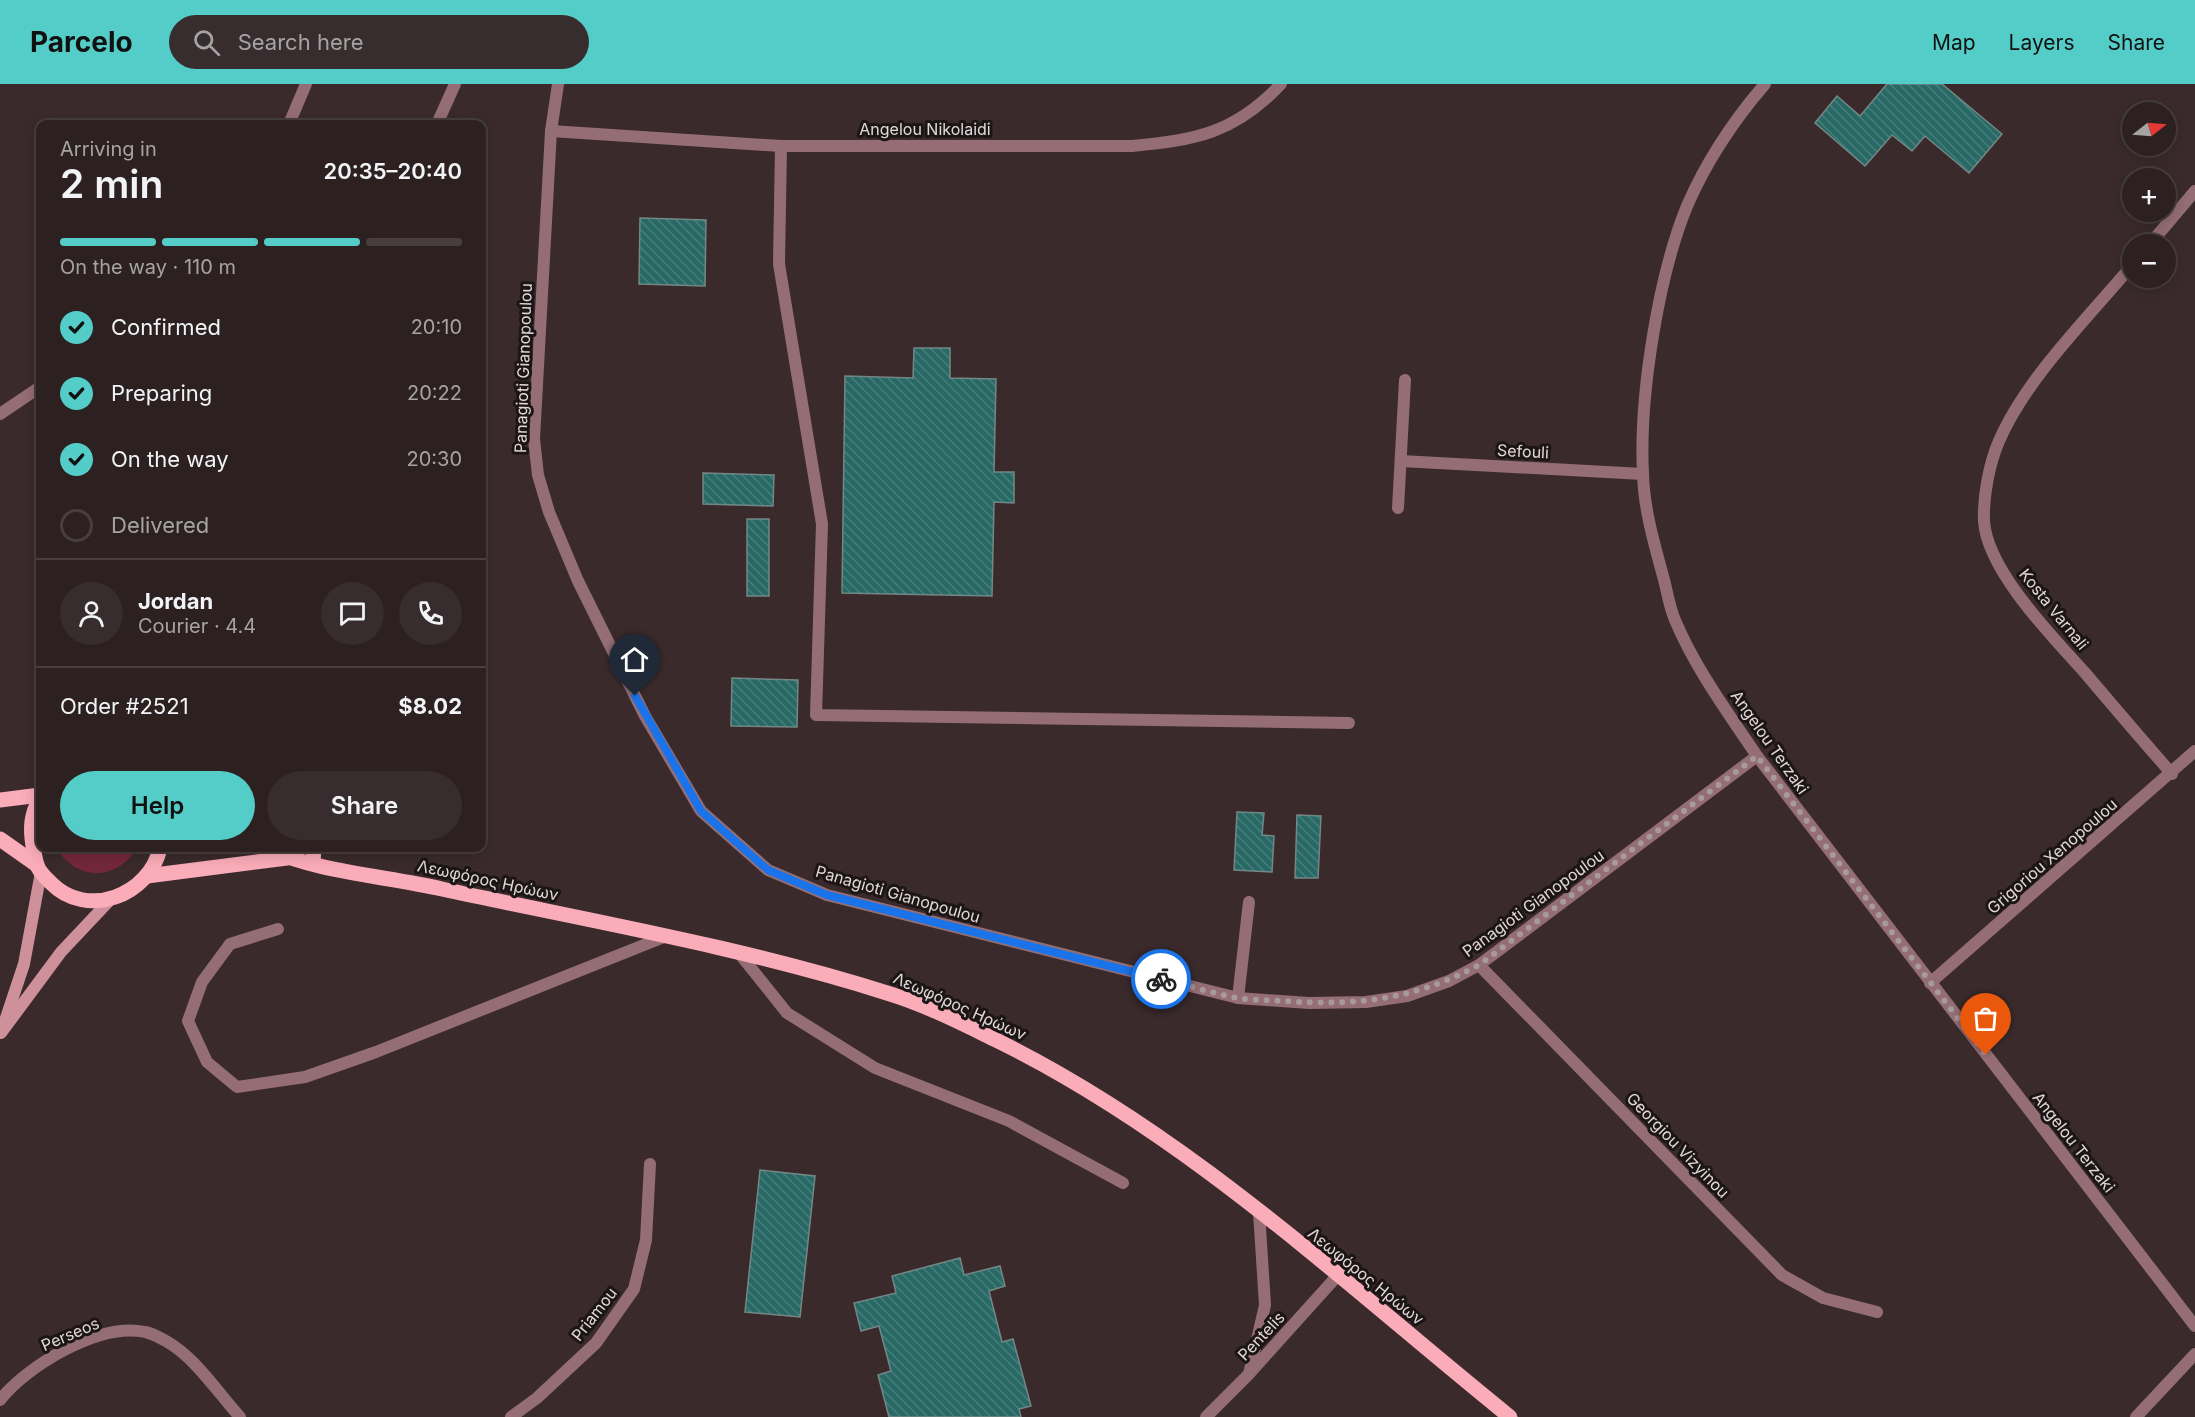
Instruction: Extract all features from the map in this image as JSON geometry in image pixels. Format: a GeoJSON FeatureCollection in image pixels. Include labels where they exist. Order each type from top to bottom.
{"type":"FeatureCollection","features":[{"type":"Feature","properties":{"kind":"main road"},"geometry":{"type":"LineString","coordinates":[[0,800],[36,796]]}},
{"type":"Feature","properties":{"kind":"main road"},"geometry":{"type":"LineString","coordinates":[[1,1035],[24,964],[39,868],[30,827],[36,805]]}},
{"type":"Feature","properties":{"kind":"main road"},"geometry":{"type":"LineString","coordinates":[[0,839],[39,868],[56,888],[68,895],[96,901],[111,899],[131,891],[147,876],[159,852]]}},
{"type":"Feature","properties":{"kind":"main road","name":"Λεωφόρος Ηρώων"},"geometry":{"type":"LineString","coordinates":[[274,852],[287,858]]}},
{"type":"Feature","properties":{"kind":"main road","name":"Λεωφόρος Ηρώων"},"geometry":{"type":"LineString","coordinates":[[147,876],[313,855],[739,953],[889,993],[958,1021],[1036,1059],[1107,1100],[1166,1140],[1338,1275],[1510,1417]]}},
{"type":"Feature","properties":{"kind":"main road"},"geometry":{"type":"LineString","coordinates":[[1,1035],[61,952],[111,899]]}},
{"type":"Feature","properties":{"kind":"street"},"geometry":{"type":"LineString","coordinates":[[291,120],[306,84]]}},
{"type":"Feature","properties":{"kind":"street"},"geometry":{"type":"LineString","coordinates":[[439,120],[455,84]]}},
{"type":"Feature","properties":{"kind":"street","name":"Panagioti Gianopoulou"},"geometry":{"type":"LineString","coordinates":[[558,84],[551,131],[534,439],[538,475],[549,512],[578,581],[645,716],[701,811],[768,870],[827,895],[1238,998],[1309,1003],[1366,1002],[1407,996],[1449,981],[1479,965],[1757,756]]}},
{"type":"Feature","properties":{"kind":"street","name":"Angelou Nikolaidi"},"geometry":{"type":"LineString","coordinates":[[551,131],[781,146],[1132,146],[1180,141],[1228,127],[1263,103],[1281,84]]}},
{"type":"Feature","properties":{"kind":"street","name":"Angelou Terzaki"},"geometry":{"type":"LineString","coordinates":[[1765,84],[1740,113],[1712,158],[1687,206],[1669,260],[1656,319],[1646,394],[1643,474],[1651,531],[1674,620],[1701,670],[1757,756],[2195,1326]]}},
{"type":"Feature","properties":{"kind":"street"},"geometry":{"type":"LineString","coordinates":[[781,146],[779,264],[822,524],[816,716],[1348,723]]}},
{"type":"Feature","properties":{"kind":"street"},"geometry":{"type":"LineString","coordinates":[[2158,234],[2195,191]]}},
{"type":"Feature","properties":{"kind":"street","name":"Kosta Varnali"},"geometry":{"type":"LineString","coordinates":[[2122,277],[2049,365],[2014,413],[1999,443],[1988,485],[1984,523],[1997,561],[2018,596],[2172,774]]}},
{"type":"Feature","properties":{"kind":"street"},"geometry":{"type":"LineString","coordinates":[[1398,508],[1405,380]]}},
{"type":"Feature","properties":{"kind":"street"},"geometry":{"type":"LineString","coordinates":[[0,414],[36,390]]}},
{"type":"Feature","properties":{"kind":"street","name":"Sefouli"},"geometry":{"type":"LineString","coordinates":[[1401,461],[1643,474]]}},
{"type":"Feature","properties":{"kind":"street","name":"Grigoriou Xenopoulou"},"geometry":{"type":"LineString","coordinates":[[1930,983],[2195,752]]}},
{"type":"Feature","properties":{"kind":"street"},"geometry":{"type":"LineString","coordinates":[[1238,998],[1249,902]]}},
{"type":"Feature","properties":{"kind":"street"},"geometry":{"type":"LineString","coordinates":[[278,929],[230,944],[202,982],[188,1021],[207,1062],[237,1087],[305,1077],[664,937]]}},
{"type":"Feature","properties":{"kind":"street"},"geometry":{"type":"LineString","coordinates":[[739,953],[787,1012],[875,1068],[1009,1121],[1123,1183]]}},
{"type":"Feature","properties":{"kind":"street","name":"Georgiou Vizyinou"},"geometry":{"type":"LineString","coordinates":[[1479,965],[1782,1275],[1823,1298],[1877,1312]]}},
{"type":"Feature","properties":{"kind":"street","name":"Priamou"},"geometry":{"type":"LineString","coordinates":[[511,1417],[537,1398],[596,1343],[634,1289],[646,1240],[650,1164]]}},
{"type":"Feature","properties":{"kind":"street"},"geometry":{"type":"LineString","coordinates":[[1248,1375],[1265,1305],[1259,1212]]}},
{"type":"Feature","properties":{"kind":"street","name":"Pentelis"},"geometry":{"type":"LineString","coordinates":[[1206,1417],[1248,1375],[1338,1275]]}},
{"type":"Feature","properties":{"kind":"street","name":"Perseos"},"geometry":{"type":"LineString","coordinates":[[0,1400],[9,1389],[46,1360],[74,1346],[122,1331],[146,1332],[169,1343],[189,1360],[240,1417]]}},
{"type":"Feature","properties":{"kind":"street"},"geometry":{"type":"LineString","coordinates":[[2136,1417],[2195,1354]]}},
{"type":"Feature","properties":{"kind":"shaded area"},"geometry":{"type":"Polygon","coordinates":[[[59,852],[134,852],[119,867],[97,873],[86,872],[65,859],[59,852]]]}},
{"type":"Feature","properties":{"kind":"building"},"geometry":{"type":"Polygon","coordinates":[[[1887,84],[1942,84],[2002,134],[1969,173],[1925,136],[1912,151],[1892,135],[1865,166],[1815,123],[1837,96],[1860,116],[1887,84]]]}},
{"type":"Feature","properties":{"kind":"building"},"geometry":{"type":"Polygon","coordinates":[[[640,218],[706,220],[705,286],[639,284],[640,218]]]}},
{"type":"Feature","properties":{"kind":"building"},"geometry":{"type":"Polygon","coordinates":[[[914,348],[950,348],[950,378],[996,379],[994,472],[1014,472],[1014,503],[994,502],[992,596],[842,593],[845,376],[913,378],[914,348]]]}},
{"type":"Feature","properties":{"kind":"building"},"geometry":{"type":"Polygon","coordinates":[[[703,473],[774,475],[773,506],[703,504],[703,473]]]}},
{"type":"Feature","properties":{"kind":"building"},"geometry":{"type":"Polygon","coordinates":[[[747,519],[769,519],[769,596],[747,596],[747,519]]]}},
{"type":"Feature","properties":{"kind":"building"},"geometry":{"type":"Polygon","coordinates":[[[732,678],[798,680],[797,727],[731,726],[732,678]]]}},
{"type":"Feature","properties":{"kind":"building"},"geometry":{"type":"Polygon","coordinates":[[[1237,812],[1264,813],[1262,835],[1274,836],[1272,872],[1234,870],[1237,812]]]}},
{"type":"Feature","properties":{"kind":"building"},"geometry":{"type":"Polygon","coordinates":[[[1297,815],[1321,816],[1318,878],[1295,878],[1297,815]]]}},
{"type":"Feature","properties":{"kind":"building"},"geometry":{"type":"Polygon","coordinates":[[[760,1170],[815,1176],[800,1317],[745,1312],[760,1170]]]}},
{"type":"Feature","properties":{"kind":"building"},"geometry":{"type":"Polygon","coordinates":[[[960,1258],[964,1275],[1000,1266],[1005,1286],[989,1291],[1002,1342],[1013,1339],[1031,1406],[1019,1409],[1021,1417],[889,1417],[878,1375],[891,1371],[879,1326],[861,1331],[854,1303],[896,1293],[892,1276],[960,1258]]]}},
{"type":"Feature","properties":{"kind":"way so far"},"geometry":{"type":"LineString","coordinates":[[1161,979],[1238,998],[1309,1003],[1366,1002],[1407,996],[1449,981],[1479,965],[1757,756],[1986,1055]]}},
{"type":"Feature","properties":{"kind":"route"},"geometry":{"type":"LineString","coordinates":[[635,696],[701,811],[768,870],[827,895],[1161,979]]}}]}
